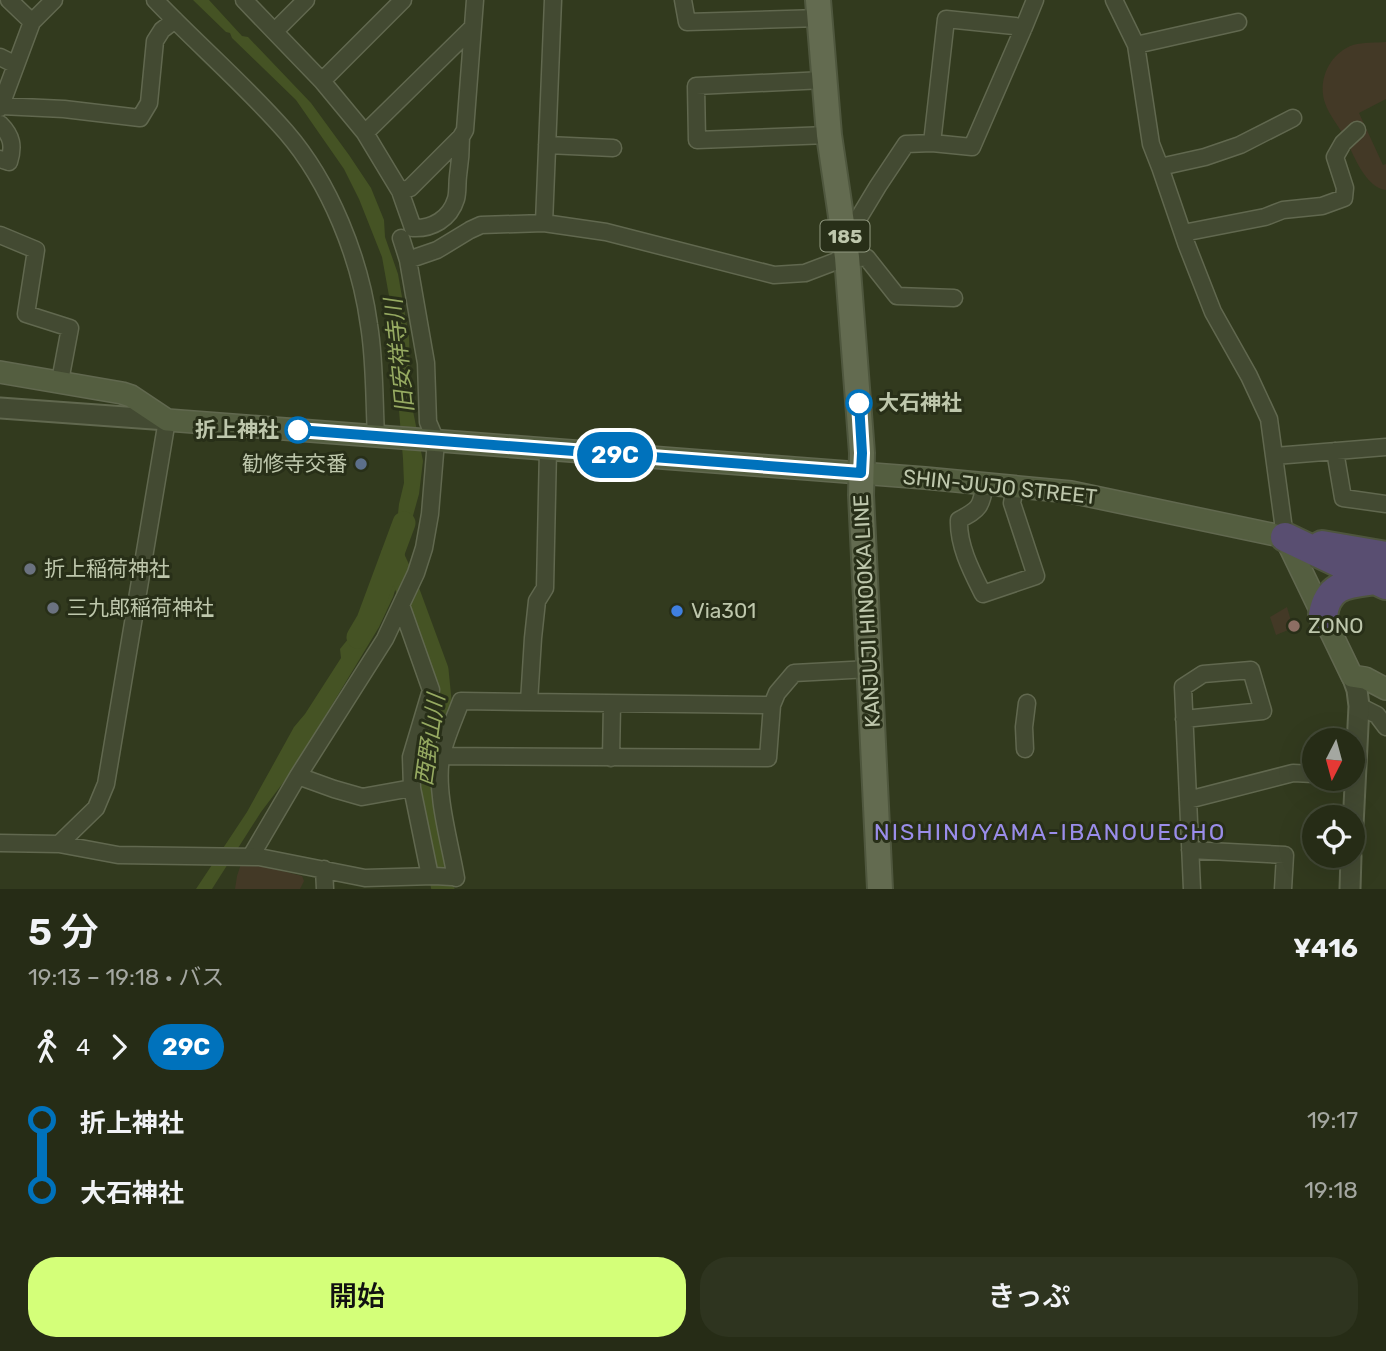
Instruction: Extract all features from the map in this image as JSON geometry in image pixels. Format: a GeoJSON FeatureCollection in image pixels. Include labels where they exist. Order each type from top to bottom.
{"type":"FeatureCollection","features":[{"type":"Feature","properties":{"kind":"highway"},"geometry":{"type":"LineString","coordinates":[[1285,537],[1383,574]]}},
{"type":"Feature","properties":{"kind":"highway"},"geometry":{"type":"LineString","coordinates":[[1323,615],[1327,598],[1338,587],[1383,574]]}},
{"type":"Feature","properties":{"kind":"main road","name":"KANJUJI HINOOKA LINE"},"geometry":{"type":"LineString","coordinates":[[819,9],[830,135],[847,248],[862,453],[880,889]]}},
{"type":"Feature","properties":{"kind":"main road"},"geometry":{"type":"LineString","coordinates":[[0,372],[131,396],[167,420]]}},
{"type":"Feature","properties":{"kind":"main road","name":"SHIN-JUJO STREET"},"geometry":{"type":"LineString","coordinates":[[167,420],[985,483],[1083,494],[1285,537]]}},
{"type":"Feature","properties":{"kind":"main road"},"geometry":{"type":"LineString","coordinates":[[1285,537],[1352,676],[1365,678],[1386,689]]}},
{"type":"Feature","properties":{"kind":"street"},"geometry":{"type":"LineString","coordinates":[[9,0],[32,22]]}},
{"type":"Feature","properties":{"kind":"street"},"geometry":{"type":"LineString","coordinates":[[54,0],[32,22],[1,107],[64,108],[141,118],[149,103],[155,41],[162,30],[174,20]]}},
{"type":"Feature","properties":{"kind":"street"},"geometry":{"type":"LineString","coordinates":[[155,0],[288,134],[317,174],[350,247],[361,284],[370,325],[385,437]]}},
{"type":"Feature","properties":{"kind":"street"},"geometry":{"type":"LineString","coordinates":[[244,0],[322,81],[365,133],[400,191],[413,228],[433,226],[451,209],[456,198],[461,137]]}},
{"type":"Feature","properties":{"kind":"street"},"geometry":{"type":"LineString","coordinates":[[275,31],[306,0]]}},
{"type":"Feature","properties":{"kind":"street"},"geometry":{"type":"LineString","coordinates":[[322,81],[403,0]]}},
{"type":"Feature","properties":{"kind":"street"},"geometry":{"type":"LineString","coordinates":[[400,191],[410,188],[465,130],[475,0]]}},
{"type":"Feature","properties":{"kind":"street"},"geometry":{"type":"LineString","coordinates":[[544,223],[553,0]]}},
{"type":"Feature","properties":{"kind":"street"},"geometry":{"type":"LineString","coordinates":[[683,0],[687,22],[819,9]]}},
{"type":"Feature","properties":{"kind":"street"},"geometry":{"type":"LineString","coordinates":[[408,260],[437,250],[481,225],[544,223],[606,232],[774,275],[805,273],[847,248],[878,186],[906,144],[932,143],[972,147],[1035,0]]}},
{"type":"Feature","properties":{"kind":"street"},"geometry":{"type":"LineString","coordinates":[[1114,0],[1136,45],[1150,144],[1213,312],[1249,376],[1269,419],[1285,537]]}},
{"type":"Feature","properties":{"kind":"street"},"geometry":{"type":"LineString","coordinates":[[932,143],[946,19],[1024,27]]}},
{"type":"Feature","properties":{"kind":"street"},"geometry":{"type":"LineString","coordinates":[[1136,45],[1238,22]]}},
{"type":"Feature","properties":{"kind":"street"},"geometry":{"type":"LineString","coordinates":[[365,133],[472,28]]}},
{"type":"Feature","properties":{"kind":"street"},"geometry":{"type":"LineString","coordinates":[[0,57],[16,65]]}},
{"type":"Feature","properties":{"kind":"street"},"geometry":{"type":"LineString","coordinates":[[824,80],[696,86],[697,141],[830,135]]}},
{"type":"Feature","properties":{"kind":"street"},"geometry":{"type":"LineString","coordinates":[[1160,167],[1205,157],[1240,145],[1293,118]]}},
{"type":"Feature","properties":{"kind":"street"},"geometry":{"type":"LineString","coordinates":[[0,124],[12,139],[13,151],[9,162],[0,159]]}},
{"type":"Feature","properties":{"kind":"street"},"geometry":{"type":"LineString","coordinates":[[1183,233],[1265,217],[1283,210],[1322,206],[1344,198],[1345,188],[1335,158],[1343,144],[1357,130]]}},
{"type":"Feature","properties":{"kind":"street"},"geometry":{"type":"LineString","coordinates":[[547,145],[613,148]]}},
{"type":"Feature","properties":{"kind":"street"},"geometry":{"type":"LineString","coordinates":[[0,235],[36,250],[26,314],[70,328],[60,381]]}},
{"type":"Feature","properties":{"kind":"street"},"geometry":{"type":"LineString","coordinates":[[244,857],[385,639],[416,573],[424,548],[430,514],[432,441],[428,422],[426,363],[408,260],[401,238]]}},
{"type":"Feature","properties":{"kind":"street"},"geometry":{"type":"LineString","coordinates":[[847,248],[867,258],[897,296],[954,298]]}},
{"type":"Feature","properties":{"kind":"street","name":"SHIN-JUJO STREET"},"geometry":{"type":"LineString","coordinates":[[0,408],[167,420]]}},
{"type":"Feature","properties":{"kind":"street"},"geometry":{"type":"LineString","coordinates":[[59,844],[96,808],[106,784],[167,420]]}},
{"type":"Feature","properties":{"kind":"street"},"geometry":{"type":"LineString","coordinates":[[1275,456],[1386,447]]}},
{"type":"Feature","properties":{"kind":"street"},"geometry":{"type":"LineString","coordinates":[[529,702],[537,601],[545,589],[548,449]]}},
{"type":"Feature","properties":{"kind":"street"},"geometry":{"type":"LineString","coordinates":[[1335,451],[1343,498],[1386,504]]}},
{"type":"Feature","properties":{"kind":"street"},"geometry":{"type":"LineString","coordinates":[[985,483],[982,501],[975,511],[959,520],[972,572],[982,594],[1036,576],[1012,503],[1014,487]]}},
{"type":"Feature","properties":{"kind":"street"},"geometry":{"type":"LineString","coordinates":[[401,605],[430,691],[411,757],[412,789],[432,876]]}},
{"type":"Feature","properties":{"kind":"street"},"geometry":{"type":"LineString","coordinates":[[442,756],[768,758],[772,705],[777,693],[794,673],[870,669]]}},
{"type":"Feature","properties":{"kind":"street"},"geometry":{"type":"LineString","coordinates":[[1184,719],[1263,711],[1251,670],[1203,674],[1183,687],[1184,719],[1192,889]]}},
{"type":"Feature","properties":{"kind":"street"},"geometry":{"type":"LineString","coordinates":[[1352,676],[1359,706],[1357,728]]}},
{"type":"Feature","properties":{"kind":"street"},"geometry":{"type":"LineString","coordinates":[[0,843],[59,844],[118,855],[244,857],[365,878],[454,878],[440,789],[442,756],[461,701],[772,705]]}},
{"type":"Feature","properties":{"kind":"street"},"geometry":{"type":"LineString","coordinates":[[1025,750],[1027,703]]}},
{"type":"Feature","properties":{"kind":"street"},"geometry":{"type":"LineString","coordinates":[[611,758],[612,704]]}},
{"type":"Feature","properties":{"kind":"street"},"geometry":{"type":"LineString","coordinates":[[1359,706],[1377,715],[1386,727]]}},
{"type":"Feature","properties":{"kind":"street"},"geometry":{"type":"LineString","coordinates":[[1188,800],[1293,773],[1302,773]]}},
{"type":"Feature","properties":{"kind":"street"},"geometry":{"type":"LineString","coordinates":[[298,776],[362,797],[412,789]]}},
{"type":"Feature","properties":{"kind":"street"},"geometry":{"type":"LineString","coordinates":[[1190,850],[1285,855],[1283,889]]}},
{"type":"Feature","properties":{"kind":"street"},"geometry":{"type":"LineString","coordinates":[[1350,889],[1351,868]]}},
{"type":"Feature","properties":{"kind":"street"},"geometry":{"type":"LineString","coordinates":[[324,869],[325,889]]}},
{"type":"Feature","properties":{"kind":"shaded area"},"geometry":{"type":"Polygon","coordinates":[[[193,0],[209,0],[311,103],[371,188],[384,220],[385,237],[398,274],[409,337],[411,401],[423,461],[419,494],[406,541],[404,562],[393,597],[379,627],[292,771],[261,812],[212,889],[196,889],[247,812],[294,727],[341,658],[340,649],[353,633],[361,633],[392,570],[404,483],[398,398],[403,393],[402,368],[382,257],[344,169],[296,100],[193,0]]]}},
{"type":"Feature","properties":{"kind":"shaded area"},"geometry":{"type":"Polygon","coordinates":[[[1386,42],[1386,99],[1359,113],[1383,165],[1386,164],[1386,190],[1372,183],[1360,169],[1327,107],[1323,85],[1327,68],[1345,49],[1357,44],[1386,42]]]}},
{"type":"Feature","properties":{"kind":"shaded area"},"geometry":{"type":"Polygon","coordinates":[[[1287,607],[1293,628],[1276,635],[1270,617],[1287,607]]]}},
{"type":"Feature","properties":{"kind":"shaded area"},"geometry":{"type":"Polygon","coordinates":[[[241,864],[263,866],[302,876],[304,881],[300,889],[235,889],[241,864]]]}},
{"type":"Feature","properties":{"kind":"waterway","name":"旧安祥寺川"},"geometry":{"type":"LineString","coordinates":[[358,637],[368,620],[404,523]]}},
{"type":"Feature","properties":{"kind":"waterway","name":"西野山川"},"geometry":{"type":"LineString","coordinates":[[392,555],[437,670],[440,700],[425,746],[422,793],[443,889]]}},
{"type":"Feature","properties":{"kind":"bus line","name":"29C"},"geometry":{"type":"LineString","coordinates":[[298,430],[861,473],[859,403]]}},
{"type":"Feature","properties":{"kind":"place","name":"大石神社"},"geometry":{"type":"Point","coordinates":[859,403]}},
{"type":"Feature","properties":{"kind":"place","name":"折上神社"},"geometry":{"type":"Point","coordinates":[298,430]}},
{"type":"Feature","properties":{"kind":"place","name":"勧修寺交番"},"geometry":{"type":"Point","coordinates":[361,464]}},
{"type":"Feature","properties":{"kind":"place","name":"折上稲荷神社"},"geometry":{"type":"Point","coordinates":[30,569]}},
{"type":"Feature","properties":{"kind":"place","name":"三九郎稲荷神社"},"geometry":{"type":"Point","coordinates":[53,608]}},
{"type":"Feature","properties":{"kind":"place","name":"Via301"},"geometry":{"type":"Point","coordinates":[677,611]}},
{"type":"Feature","properties":{"kind":"place","name":"ZONO"},"geometry":{"type":"Point","coordinates":[1294,626]}},
{"type":"Feature","properties":{"kind":"district","name":"NISHINOYAMA-IBANOUECHO"},"geometry":{"type":"Point","coordinates":[1050,832]}}]}
